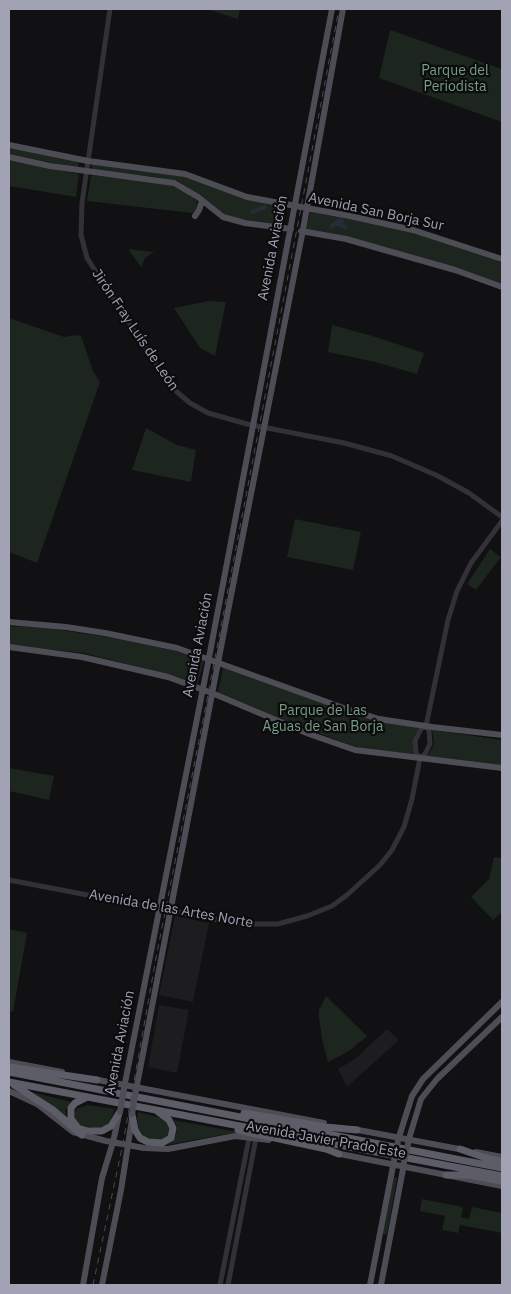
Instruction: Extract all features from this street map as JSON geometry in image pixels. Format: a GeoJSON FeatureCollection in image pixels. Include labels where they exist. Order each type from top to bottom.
{"type":"FeatureCollection","features":[{"type":"Feature","properties":{"kind":"highway"},"geometry":{"type":"LineString","coordinates":[[9,1067],[98,1080]]}},
{"type":"Feature","properties":{"kind":"highway","name":"Avenida Javier Prado Este"},"geometry":{"type":"LineString","coordinates":[[9,1072],[502,1168]]}},
{"type":"Feature","properties":{"kind":"highway"},"geometry":{"type":"LineString","coordinates":[[9,1083],[40,1101],[82,1135]]}},
{"type":"Feature","properties":{"kind":"highway","name":"Avenida Javier Prado Este"},"geometry":{"type":"LineString","coordinates":[[9,1083],[155,1109],[502,1176]]}},
{"type":"Feature","properties":{"kind":"highway"},"geometry":{"type":"LineString","coordinates":[[88,1097],[79,1100],[71,1108],[71,1119],[78,1128],[88,1131],[102,1131],[111,1126],[119,1113]]}},
{"type":"Feature","properties":{"kind":"highway"},"geometry":{"type":"LineString","coordinates":[[132,1114],[134,1127],[139,1136],[148,1142],[162,1143],[171,1138],[173,1126],[168,1118],[155,1109]]}},
{"type":"Feature","properties":{"kind":"highway"},"geometry":{"type":"LineString","coordinates":[[221,1113],[256,1115],[326,1128],[357,1130]]}},
{"type":"Feature","properties":{"kind":"highway"},"geometry":{"type":"LineString","coordinates":[[212,1120],[239,1130],[326,1149],[339,1154]]}},
{"type":"Feature","properties":{"kind":"highway"},"geometry":{"type":"LineString","coordinates":[[460,1150],[502,1162]]}},
{"type":"Feature","properties":{"kind":"highway"},"geometry":{"type":"LineString","coordinates":[[446,1175],[468,1175],[502,1181]]}},
{"type":"Feature","properties":{"kind":"main road","name":"Avenida Aviación"},"geometry":{"type":"LineString","coordinates":[[83,1285],[102,1178],[113,1142],[125,1086],[209,658],[332,9]]}},
{"type":"Feature","properties":{"kind":"main road","name":"Avenida Aviación"},"geometry":{"type":"LineString","coordinates":[[102,1285],[121,1190],[132,1114],[170,911],[302,231],[343,9]]}},
{"type":"Feature","properties":{"kind":"main road","name":"Avenida San Borja Sur"},"geometry":{"type":"LineString","coordinates":[[9,145],[88,161],[185,174],[247,197],[413,230],[502,258]]}},
{"type":"Feature","properties":{"kind":"main road"},"geometry":{"type":"LineString","coordinates":[[9,157],[86,171],[174,183],[182,186],[217,214],[237,221],[290,229]]}},
{"type":"Feature","properties":{"kind":"main road"},"geometry":{"type":"LineString","coordinates":[[195,216],[202,201]]}},
{"type":"Feature","properties":{"kind":"main road"},"geometry":{"type":"LineString","coordinates":[[302,231],[346,239],[455,270],[502,288]]}},
{"type":"Feature","properties":{"kind":"main road"},"geometry":{"type":"LineString","coordinates":[[9,622],[47,624],[105,633],[177,648],[379,719],[502,735]]}},
{"type":"Feature","properties":{"kind":"main road"},"geometry":{"type":"LineString","coordinates":[[9,647],[82,657],[168,677],[341,746],[364,752],[502,768]]}},
{"type":"Feature","properties":{"kind":"main road"},"geometry":{"type":"LineString","coordinates":[[370,1285],[398,1140],[407,1108],[418,1086],[433,1069],[502,1002]]}},
{"type":"Feature","properties":{"kind":"main road"},"geometry":{"type":"LineString","coordinates":[[381,1285],[403,1164],[421,1099],[437,1079],[502,1017]]}},
{"type":"Feature","properties":{"kind":"main road"},"geometry":{"type":"LineString","coordinates":[[455,1048],[462,1055]]}},
{"type":"Feature","properties":{"kind":"main road","name":"Avenida Javier Prado Este"},"geometry":{"type":"LineString","coordinates":[[9,1062],[137,1089],[357,1130],[408,1142],[502,1157]]}},
{"type":"Feature","properties":{"kind":"main road","name":"Avenida Javier Prado Este"},"geometry":{"type":"LineString","coordinates":[[9,1091],[37,1104],[68,1129],[82,1135],[128,1145],[157,1150],[230,1137],[256,1138],[339,1154],[394,1162],[502,1186]]}},
{"type":"Feature","properties":{"kind":"street","name":"Jirón Fray Luís de León"},"geometry":{"type":"LineString","coordinates":[[110,9],[80,221],[83,245],[93,269],[166,378],[177,392],[190,403],[215,416],[344,443],[392,456],[438,476],[469,493],[502,519]]}},
{"type":"Feature","properties":{"kind":"street"},"geometry":{"type":"LineString","coordinates":[[426,726],[448,620],[457,591],[471,563],[502,519]]}},
{"type":"Feature","properties":{"kind":"street","name":"Avenida de las Artes Norte"},"geometry":{"type":"LineString","coordinates":[[9,880],[239,924],[267,925],[300,918],[332,906],[380,866],[392,850],[404,827],[420,758],[425,754],[430,744],[429,731],[426,726],[419,733],[416,741],[416,753],[420,758]]}},
{"type":"Feature","properties":{"kind":"street"},"geometry":{"type":"LineString","coordinates":[[220,1285],[249,1138]]}},
{"type":"Feature","properties":{"kind":"street"},"geometry":{"type":"LineString","coordinates":[[228,1285],[256,1138]]}},
{"type":"Feature","properties":{"kind":"street"},"geometry":{"type":"LineString","coordinates":[[240,1180],[248,1182]]}},
{"type":"Feature","properties":{"kind":"shaded area"},"geometry":{"type":"Polygon","coordinates":[[[175,916],[209,923],[193,1002],[159,995],[175,916]]]}},
{"type":"Feature","properties":{"kind":"shaded area"},"geometry":{"type":"Polygon","coordinates":[[[159,1005],[189,1010],[177,1073],[148,1067],[159,1005]]]}},
{"type":"Feature","properties":{"kind":"shaded area"},"geometry":{"type":"Polygon","coordinates":[[[387,1029],[399,1040],[347,1087],[338,1069],[355,1059],[387,1029]]]}},
{"type":"Feature","properties":{"kind":"green space"},"geometry":{"type":"Polygon","coordinates":[[[207,9],[240,9],[238,19],[207,9]]]}},
{"type":"Feature","properties":{"kind":"green space","name":"Parque del Periodista"},"geometry":{"type":"Polygon","coordinates":[[[390,30],[502,69],[502,122],[379,78],[390,30]]]}},
{"type":"Feature","properties":{"kind":"green space"},"geometry":{"type":"Polygon","coordinates":[[[9,148],[79,162],[78,168],[9,154],[9,148]]]}},
{"type":"Feature","properties":{"kind":"green space"},"geometry":{"type":"Polygon","coordinates":[[[9,160],[79,174],[76,197],[9,186],[9,160]]]}},
{"type":"Feature","properties":{"kind":"green space"},"geometry":{"type":"Polygon","coordinates":[[[91,165],[182,176],[286,207],[283,225],[234,218],[221,213],[178,182],[156,177],[93,170],[91,165]]]}},
{"type":"Feature","properties":{"kind":"green space"},"geometry":{"type":"Polygon","coordinates":[[[91,175],[169,184],[193,197],[197,201],[196,209],[192,213],[87,201],[91,175]]]}},
{"type":"Feature","properties":{"kind":"green space"},"geometry":{"type":"Polygon","coordinates":[[[310,211],[412,232],[493,258],[502,263],[502,284],[306,230],[310,211]]]}},
{"type":"Feature","properties":{"kind":"green space"},"geometry":{"type":"Polygon","coordinates":[[[128,249],[154,252],[145,258],[141,267],[128,249]]]}},
{"type":"Feature","properties":{"kind":"green space"},"geometry":{"type":"Polygon","coordinates":[[[209,301],[226,302],[215,356],[200,348],[174,308],[209,301]]]}},
{"type":"Feature","properties":{"kind":"green space"},"geometry":{"type":"Polygon","coordinates":[[[9,318],[64,337],[81,336],[93,371],[100,382],[37,563],[9,552],[9,318]]]}},
{"type":"Feature","properties":{"kind":"green space"},"geometry":{"type":"Polygon","coordinates":[[[332,325],[424,353],[417,374],[375,362],[328,352],[332,325]]]}},
{"type":"Feature","properties":{"kind":"green space"},"geometry":{"type":"Polygon","coordinates":[[[146,428],[177,445],[196,450],[191,482],[132,470],[146,428]]]}},
{"type":"Feature","properties":{"kind":"green space"},"geometry":{"type":"Polygon","coordinates":[[[295,519],[361,532],[353,570],[287,557],[295,519]]]}},
{"type":"Feature","properties":{"kind":"green space"},"geometry":{"type":"Polygon","coordinates":[[[490,549],[501,557],[476,590],[467,584],[490,549]]]}},
{"type":"Feature","properties":{"kind":"green space"},"geometry":{"type":"Polygon","coordinates":[[[9,626],[48,628],[120,639],[175,651],[204,661],[198,683],[84,653],[9,645],[9,626]]]}},
{"type":"Feature","properties":{"kind":"green space","name":"Parque de Las Aguas de San Borja"},"geometry":{"type":"Polygon","coordinates":[[[223,667],[284,688],[419,728],[413,740],[414,754],[377,751],[353,746],[276,717],[218,692],[223,667]]]}},
{"type":"Feature","properties":{"kind":"green space"},"geometry":{"type":"Polygon","coordinates":[[[432,730],[502,740],[502,765],[427,756],[433,747],[432,730]]]}},
{"type":"Feature","properties":{"kind":"green space"},"geometry":{"type":"Polygon","coordinates":[[[9,768],[54,776],[49,800],[9,791],[9,768]]]}},
{"type":"Feature","properties":{"kind":"green space"},"geometry":{"type":"Polygon","coordinates":[[[494,857],[502,858],[502,912],[493,920],[471,897],[489,879],[494,857]]]}},
{"type":"Feature","properties":{"kind":"green space"},"geometry":{"type":"Polygon","coordinates":[[[9,929],[27,933],[13,1012],[9,1011],[9,929]]]}},
{"type":"Feature","properties":{"kind":"green space"},"geometry":{"type":"Polygon","coordinates":[[[326,996],[367,1036],[349,1051],[328,1062],[319,1018],[319,1010],[326,996]]]}},
{"type":"Feature","properties":{"kind":"green space"},"geometry":{"type":"Polygon","coordinates":[[[31,1092],[71,1102],[65,1111],[68,1121],[31,1092]]]}},
{"type":"Feature","properties":{"kind":"green space"},"geometry":{"type":"Polygon","coordinates":[[[88,1105],[115,1109],[110,1121],[97,1129],[78,1124],[75,1121],[75,1112],[78,1108],[88,1105]]]}},
{"type":"Feature","properties":{"kind":"green space"},"geometry":{"type":"Polygon","coordinates":[[[138,1112],[161,1118],[170,1125],[169,1135],[161,1140],[145,1138],[139,1130],[138,1112]]]}},
{"type":"Feature","properties":{"kind":"green space"},"geometry":{"type":"Polygon","coordinates":[[[173,1120],[238,1132],[167,1145],[173,1141],[176,1134],[177,1126],[173,1120]]]}},
{"type":"Feature","properties":{"kind":"green space"},"geometry":{"type":"Polygon","coordinates":[[[394,1177],[397,1178],[387,1234],[385,1235],[383,1233],[394,1177]]]}},
{"type":"Feature","properties":{"kind":"green space"},"geometry":{"type":"Polygon","coordinates":[[[422,1199],[463,1207],[461,1217],[469,1219],[472,1207],[502,1213],[502,1233],[460,1225],[458,1233],[442,1230],[445,1216],[420,1211],[422,1199]]]}},
{"type":"Feature","properties":{"kind":"waterway"},"geometry":{"type":"LineString","coordinates":[[252,212],[265,207]]}},
{"type":"Feature","properties":{"kind":"waterway"},"geometry":{"type":"LineString","coordinates":[[332,226],[340,220],[342,221]]}},
{"type":"Feature","properties":{"kind":"waterway"},"geometry":{"type":"LineString","coordinates":[[337,224],[345,227]]}},
{"type":"Feature","properties":{"kind":"railway"},"geometry":{"type":"LineString","coordinates":[[93,1285],[123,1143],[156,958],[339,9]]}}]}
